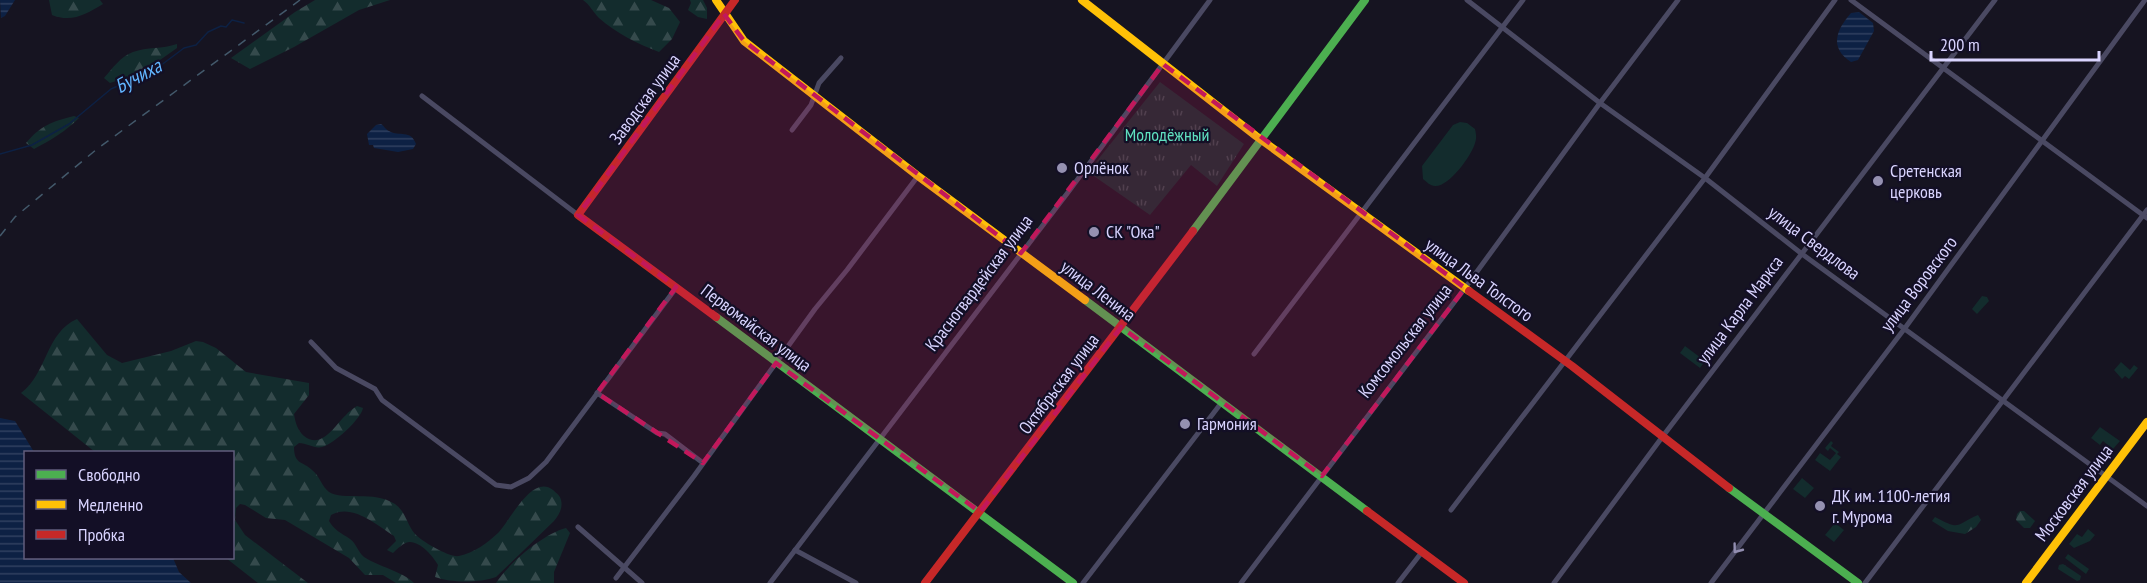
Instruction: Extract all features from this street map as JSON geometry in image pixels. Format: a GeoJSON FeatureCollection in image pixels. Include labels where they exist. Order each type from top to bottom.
{"type":"FeatureCollection","features":[{"type":"Feature","properties":{"kind":"street","name":"улица Ленина"},"geometry":{"type":"LineString","coordinates":[[718,0],[723,12],[744,41],[918,176],[1464,583]]}},
{"type":"Feature","properties":{"kind":"street","name":"Заводская улица"},"geometry":{"type":"LineString","coordinates":[[578,215],[723,12],[735,0]]}},
{"type":"Feature","properties":{"kind":"street","name":"улица Льва Толстого"},"geometry":{"type":"LineString","coordinates":[[1082,0],[1262,140],[1564,361],[1763,514],[1858,583]]}},
{"type":"Feature","properties":{"kind":"street","name":"Красногвардейская улица"},"geometry":{"type":"LineString","coordinates":[[770,583],[1210,0]]}},
{"type":"Feature","properties":{"kind":"street","name":"Октябрьская улица"},"geometry":{"type":"LineString","coordinates":[[925,583],[1262,140],[1365,0]]}},
{"type":"Feature","properties":{"kind":"street","name":"улица Свердлова"},"geometry":{"type":"LineString","coordinates":[[1467,0],[1600,103],[1705,178],[1802,254],[2147,506]]}},
{"type":"Feature","properties":{"kind":"street"},"geometry":{"type":"LineString","coordinates":[[1254,354],[1523,0]]}},
{"type":"Feature","properties":{"kind":"street","name":"Комсомольская улица"},"geometry":{"type":"LineString","coordinates":[[1241,583],[1465,288],[1678,0]]}},
{"type":"Feature","properties":{"kind":"street"},"geometry":{"type":"LineString","coordinates":[[1451,510],[1705,178],[1835,0]]}},
{"type":"Feature","properties":{"kind":"street"},"geometry":{"type":"LineString","coordinates":[[1851,0],[2042,142],[2146,215],[1865,583]]}},
{"type":"Feature","properties":{"kind":"street","name":"улица Карла Маркса"},"geometry":{"type":"LineString","coordinates":[[1554,583],[1995,0]]}},
{"type":"Feature","properties":{"kind":"street","name":"улица Воровского"},"geometry":{"type":"LineString","coordinates":[[1712,583],[1905,328],[2145,0]]}},
{"type":"Feature","properties":{"kind":"street"},"geometry":{"type":"LineString","coordinates":[[792,130],[811,105],[819,83],[841,58]]}},
{"type":"Feature","properties":{"kind":"street","name":"Первомайская улица"},"geometry":{"type":"LineString","coordinates":[[422,96],[578,215],[776,363],[881,438],[1073,583]]}},
{"type":"Feature","properties":{"kind":"street"},"geometry":{"type":"LineString","coordinates":[[616,578],[815,309],[918,176]]}},
{"type":"Feature","properties":{"kind":"street"},"geometry":{"type":"LineString","coordinates":[[311,342],[336,368],[375,389],[382,400],[496,485],[511,487],[529,478],[546,462],[676,288]]}},
{"type":"Feature","properties":{"kind":"street"},"geometry":{"type":"LineString","coordinates":[[597,393],[657,433],[665,434],[703,463]]}},
{"type":"Feature","properties":{"kind":"street"},"geometry":{"type":"LineString","coordinates":[[1083,583],[1222,402]]}},
{"type":"Feature","properties":{"kind":"street","name":"Московская улица"},"geometry":{"type":"LineString","coordinates":[[2026,583],[2147,422]]}},
{"type":"Feature","properties":{"kind":"street"},"geometry":{"type":"LineString","coordinates":[[578,527],[642,583]]}},
{"type":"Feature","properties":{"kind":"street"},"geometry":{"type":"LineString","coordinates":[[795,550],[856,583]]}},
{"type":"Feature","properties":{"kind":"street"},"geometry":{"type":"LineString","coordinates":[[1398,583],[1422,552]]}},
{"type":"Feature","properties":{"kind":"highlighted area"},"geometry":{"type":"Polygon","coordinates":[[[724,14],[744,41],[1021,253],[1163,64],[1465,288],[1322,476],[1121,327],[980,512],[776,363],[703,463],[597,393],[676,287],[578,215],[724,14]]]}},
{"type":"Feature","properties":{"kind":"green space"},"geometry":{"type":"Polygon","coordinates":[[[49,0],[100,0],[103,4],[85,14],[66,18],[52,15],[49,0]]]}},
{"type":"Feature","properties":{"kind":"green space"},"geometry":{"type":"Polygon","coordinates":[[[315,0],[390,0],[359,10],[250,69],[231,58],[295,12],[315,0]]]}},
{"type":"Feature","properties":{"kind":"green space"},"geometry":{"type":"Polygon","coordinates":[[[583,0],[651,0],[669,8],[680,22],[672,39],[659,52],[613,29],[599,18],[583,0]]]}},
{"type":"Feature","properties":{"kind":"green space"},"geometry":{"type":"Polygon","coordinates":[[[690,0],[703,0],[707,8],[707,19],[698,17],[688,10],[690,0]]]}},
{"type":"Feature","properties":{"kind":"green space"},"geometry":{"type":"Polygon","coordinates":[[[177,44],[177,48],[143,72],[110,83],[104,78],[117,63],[129,54],[138,50],[177,44]]]}},
{"type":"Feature","properties":{"kind":"green space","name":"Молодёжный"},"geometry":{"type":"Polygon","coordinates":[[[1160,82],[1244,144],[1217,186],[1191,165],[1150,215],[1088,172],[1160,82]]]}},
{"type":"Feature","properties":{"kind":"green space"},"geometry":{"type":"Polygon","coordinates":[[[74,116],[79,118],[64,131],[40,146],[34,149],[26,143],[36,132],[47,125],[74,116]]]}},
{"type":"Feature","properties":{"kind":"green space"},"geometry":{"type":"Polygon","coordinates":[[[1460,122],[1467,123],[1475,129],[1476,139],[1473,148],[1453,176],[1441,185],[1432,185],[1423,179],[1422,166],[1453,125],[1460,122]]]}},
{"type":"Feature","properties":{"kind":"green space"},"geometry":{"type":"Polygon","coordinates":[[[1982,296],[1987,297],[1989,301],[1977,314],[1972,309],[1982,296]]]}},
{"type":"Feature","properties":{"kind":"green space"},"geometry":{"type":"Polygon","coordinates":[[[77,319],[107,355],[122,363],[171,351],[196,341],[216,348],[246,372],[309,383],[309,395],[294,414],[300,432],[311,440],[317,440],[328,434],[357,406],[363,408],[352,424],[327,445],[319,447],[299,443],[294,447],[297,460],[309,467],[324,487],[335,495],[377,497],[395,504],[418,537],[449,554],[465,555],[485,544],[498,533],[522,501],[537,488],[545,486],[558,494],[561,503],[560,511],[554,521],[496,577],[466,582],[435,577],[438,565],[422,546],[413,542],[400,546],[393,553],[387,550],[396,541],[394,536],[356,513],[339,512],[331,515],[329,521],[331,524],[352,541],[364,557],[403,575],[414,583],[396,583],[383,575],[365,575],[349,558],[285,520],[266,518],[240,504],[236,508],[235,520],[245,535],[308,583],[258,583],[227,559],[234,559],[234,451],[94,451],[21,393],[30,385],[59,333],[77,319]]]}},
{"type":"Feature","properties":{"kind":"green space"},"geometry":{"type":"Polygon","coordinates":[[[1685,346],[1705,361],[1700,368],[1680,353],[1685,346]]]}},
{"type":"Feature","properties":{"kind":"green space"},"geometry":{"type":"Polygon","coordinates":[[[2121,362],[2130,370],[2134,365],[2138,368],[2129,379],[2125,376],[2122,379],[2114,370],[2121,362]]]}},
{"type":"Feature","properties":{"kind":"green space"},"geometry":{"type":"Polygon","coordinates":[[[2100,427],[2120,441],[2113,449],[2103,441],[2100,445],[2091,438],[2100,427]]]}},
{"type":"Feature","properties":{"kind":"green space"},"geometry":{"type":"Polygon","coordinates":[[[1831,441],[1833,443],[1831,446],[1839,452],[1837,454],[1841,457],[1830,471],[1815,460],[1820,453],[1830,460],[1836,453],[1830,448],[1828,451],[1825,448],[1831,441]]]}},
{"type":"Feature","properties":{"kind":"green space"},"geometry":{"type":"Polygon","coordinates":[[[1802,478],[1814,488],[1805,498],[1793,489],[1802,478]]]}},
{"type":"Feature","properties":{"kind":"green space"},"geometry":{"type":"Polygon","coordinates":[[[2020,511],[2024,511],[2035,521],[2030,528],[2024,528],[2016,520],[2020,511]]]}},
{"type":"Feature","properties":{"kind":"green space"},"geometry":{"type":"Polygon","coordinates":[[[1978,515],[1981,520],[1976,527],[1965,534],[1948,531],[1932,521],[1935,517],[1949,524],[1958,525],[1978,515]]]}},
{"type":"Feature","properties":{"kind":"green space"},"geometry":{"type":"Polygon","coordinates":[[[1835,523],[1844,530],[1834,542],[1825,535],[1835,523]]]}},
{"type":"Feature","properties":{"kind":"green space"},"geometry":{"type":"Polygon","coordinates":[[[566,528],[570,533],[554,572],[554,583],[496,583],[527,550],[547,536],[566,528]]]}},
{"type":"Feature","properties":{"kind":"green space"},"geometry":{"type":"Polygon","coordinates":[[[2088,529],[2095,535],[2090,541],[2074,548],[2069,544],[2077,534],[2082,537],[2088,529]]]}},
{"type":"Feature","properties":{"kind":"green space"},"geometry":{"type":"Polygon","coordinates":[[[2068,554],[2089,569],[2086,574],[2065,558],[2068,554]]]}},
{"type":"Feature","properties":{"kind":"green space"},"geometry":{"type":"Polygon","coordinates":[[[2063,564],[2081,576],[2080,580],[2077,581],[2058,569],[2059,565],[2063,564]]]}},
{"type":"Feature","properties":{"kind":"water"},"geometry":{"type":"Polygon","coordinates":[[[0,0],[15,0],[5,16],[1,18],[0,0]]]}},
{"type":"Feature","properties":{"kind":"water"},"geometry":{"type":"Polygon","coordinates":[[[1859,12],[1873,23],[1874,31],[1858,60],[1851,62],[1840,51],[1837,39],[1851,13],[1859,12]]]}},
{"type":"Feature","properties":{"kind":"water"},"geometry":{"type":"Polygon","coordinates":[[[381,124],[393,133],[411,136],[416,144],[413,149],[398,152],[369,145],[367,134],[376,125],[381,124]]]}},
{"type":"Feature","properties":{"kind":"water"},"geometry":{"type":"Polygon","coordinates":[[[0,418],[15,421],[33,451],[24,451],[24,559],[173,559],[179,572],[191,583],[0,583],[0,418]]]}},
{"type":"Feature","properties":{"kind":"waterway","name":"Бучиха"},"geometry":{"type":"LineString","coordinates":[[0,154],[32,145],[69,124],[111,89],[156,69],[184,48],[196,45],[208,32],[221,26],[226,27],[232,20],[244,23]]}},
{"type":"Feature","properties":{"kind":"railway"},"geometry":{"type":"LineString","coordinates":[[0,236],[15,217],[97,149],[300,0]]}},
{"type":"Feature","properties":{"kind":"traffic: fast"},"geometry":{"type":"LineString","coordinates":[[1193,231],[1365,0]]}},
{"type":"Feature","properties":{"kind":"traffic: fast"},"geometry":{"type":"LineString","coordinates":[[1085,300],[1367,511]]}},
{"type":"Feature","properties":{"kind":"traffic: fast"},"geometry":{"type":"LineString","coordinates":[[716,317],[1073,583]]}},
{"type":"Feature","properties":{"kind":"traffic: fast"},"geometry":{"type":"LineString","coordinates":[[1729,488],[1858,583]]}},
{"type":"Feature","properties":{"kind":"traffic: slow"},"geometry":{"type":"LineString","coordinates":[[716,0],[744,41],[918,176],[1085,300]]}},
{"type":"Feature","properties":{"kind":"traffic: slow"},"geometry":{"type":"LineString","coordinates":[[1082,0],[1256,136],[1469,291]]}},
{"type":"Feature","properties":{"kind":"traffic: slow"},"geometry":{"type":"LineString","coordinates":[[2026,583],[2147,422]]}},
{"type":"Feature","properties":{"kind":"traffic: jam"},"geometry":{"type":"LineString","coordinates":[[716,317],[578,215],[735,0]]}},
{"type":"Feature","properties":{"kind":"traffic: jam"},"geometry":{"type":"LineString","coordinates":[[925,583],[1193,231]]}},
{"type":"Feature","properties":{"kind":"traffic: jam"},"geometry":{"type":"LineString","coordinates":[[1469,291],[1572,366],[1729,488]]}},
{"type":"Feature","properties":{"kind":"traffic: jam"},"geometry":{"type":"LineString","coordinates":[[1367,511],[1464,583]]}},
{"type":"Feature","properties":{"kind":"place","name":"Орлёнок"},"geometry":{"type":"Point","coordinates":[1062,168]}},
{"type":"Feature","properties":{"kind":"place","name":"Сретенская церковь"},"geometry":{"type":"Point","coordinates":[1878,181]}},
{"type":"Feature","properties":{"kind":"place","name":"СК \"Ока\""},"geometry":{"type":"Point","coordinates":[1094,232]}},
{"type":"Feature","properties":{"kind":"place","name":"Гармония"},"geometry":{"type":"Point","coordinates":[1185,424]}},
{"type":"Feature","properties":{"kind":"place","name":"ДК им. 1100-летия г. Мурома"},"geometry":{"type":"Point","coordinates":[1820,506]}}]}
